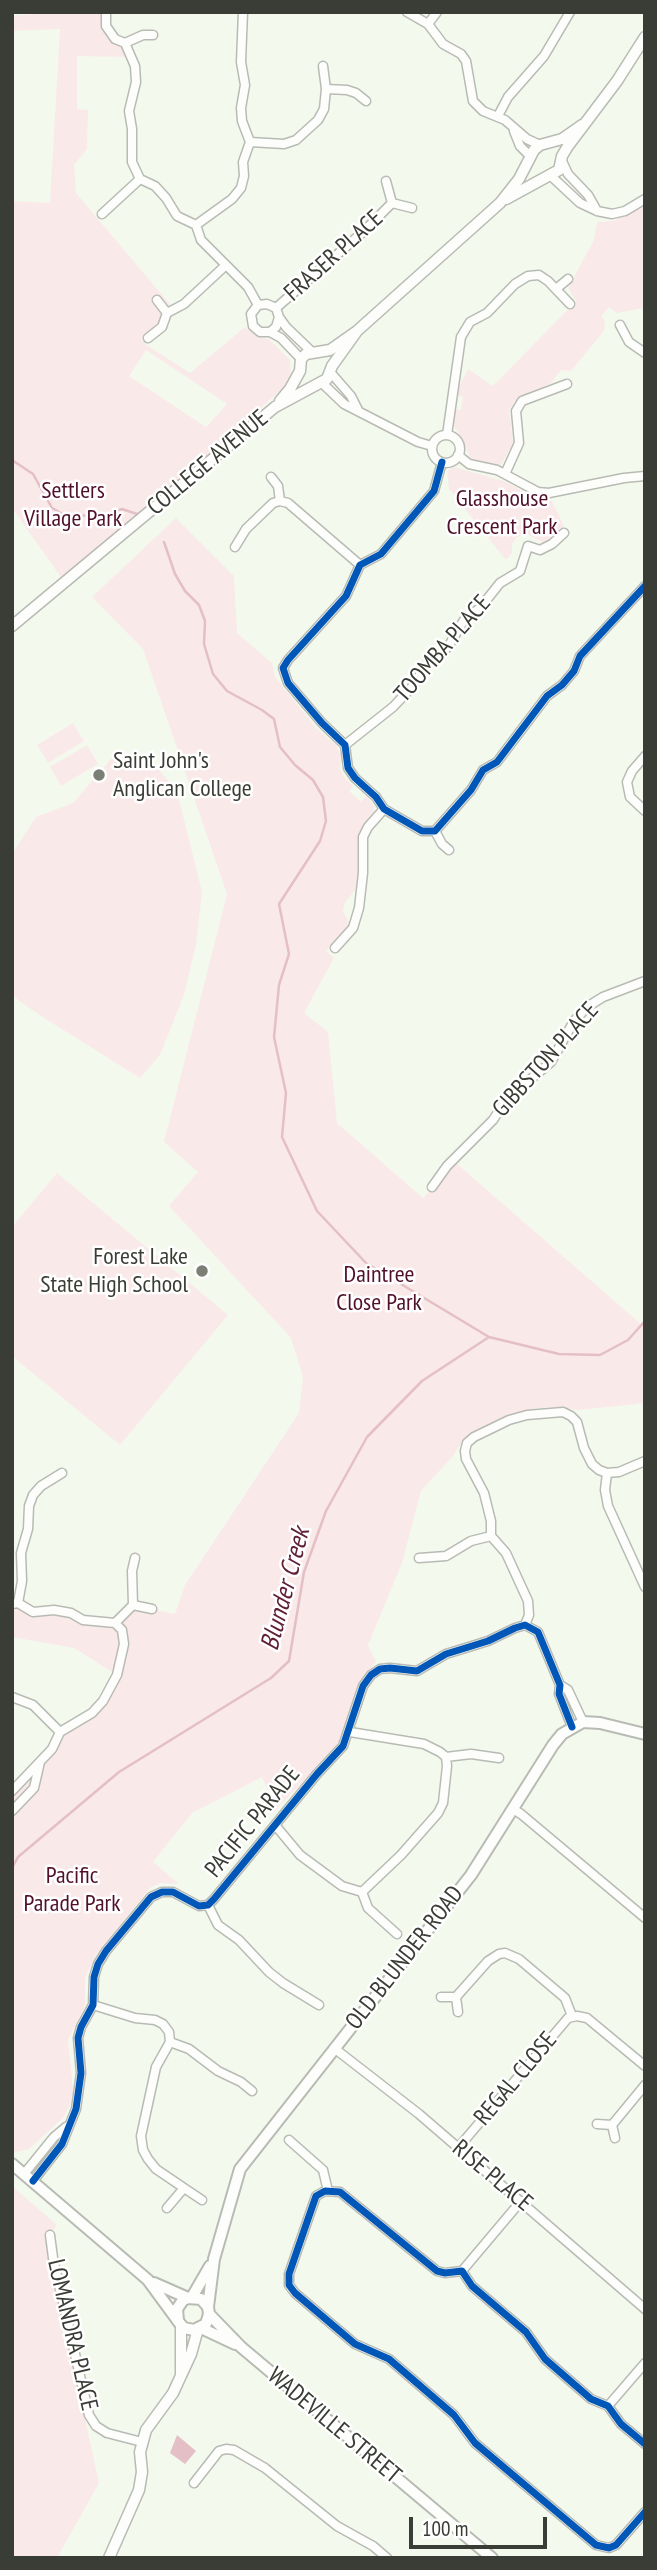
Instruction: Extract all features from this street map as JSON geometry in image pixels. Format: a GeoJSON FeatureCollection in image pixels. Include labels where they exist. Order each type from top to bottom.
{"type":"FeatureCollection","features":[{"type":"Feature","properties":{"kind":"main road"},"geometry":{"type":"LineString","coordinates":[[578,1724],[600,1723],[645,1734]]}},
{"type":"Feature","properties":{"kind":"main road","name":"OLD BLUNDER ROAD"},"geometry":{"type":"LineString","coordinates":[[209,2310],[214,2259],[240,2169],[471,1875],[553,1745],[578,1724]]}},
{"type":"Feature","properties":{"kind":"main road"},"geometry":{"type":"LineString","coordinates":[[12,2164],[148,2280],[168,2291],[201,2299],[209,2310],[209,2319],[200,2329],[189,2330],[179,2322],[148,2280]]}},
{"type":"Feature","properties":{"kind":"main road","name":"OLD BLUNDER ROAD"},"geometry":{"type":"LineString","coordinates":[[190,2297],[214,2259]]}},
{"type":"Feature","properties":{"kind":"main road"},"geometry":{"type":"LineString","coordinates":[[179,2322],[179,2304],[190,2297]]}},
{"type":"Feature","properties":{"kind":"main road","name":"WADEVILLE STREET"},"geometry":{"type":"LineString","coordinates":[[209,2310],[241,2347],[492,2558]]}},
{"type":"Feature","properties":{"kind":"main road","name":"WADEVILLE STREET"},"geometry":{"type":"LineString","coordinates":[[200,2329],[241,2347]]}},
{"type":"Feature","properties":{"kind":"street"},"geometry":{"type":"LineString","coordinates":[[106,12],[106,26],[115,39],[125,43],[135,66],[136,82],[129,111],[132,162],[140,179],[155,186],[177,216],[196,225],[201,240],[248,287],[258,305]]}},
{"type":"Feature","properties":{"kind":"street"},"geometry":{"type":"LineString","coordinates":[[196,225],[232,199],[241,188],[244,176],[243,162],[250,142],[242,121],[241,108],[245,85],[241,62],[243,12]]}},
{"type":"Feature","properties":{"kind":"street"},"geometry":{"type":"LineString","coordinates":[[407,12],[428,24],[443,44],[461,54],[466,61],[473,102],[544,145],[557,148],[568,174],[588,195],[597,211]]}},
{"type":"Feature","properties":{"kind":"street"},"geometry":{"type":"LineString","coordinates":[[428,24],[437,12]]}},
{"type":"Feature","properties":{"kind":"street"},"geometry":{"type":"LineString","coordinates":[[498,116],[514,89],[544,56],[570,12]]}},
{"type":"Feature","properties":{"kind":"street"},"geometry":{"type":"LineString","coordinates":[[125,43],[143,35],[153,35]]}},
{"type":"Feature","properties":{"kind":"street","name":"COLLEGE AVENUE"},"geometry":{"type":"LineString","coordinates":[[500,202],[559,170],[562,158],[582,125],[617,81],[645,37]]}},
{"type":"Feature","properties":{"kind":"street"},"geometry":{"type":"LineString","coordinates":[[250,142],[284,144],[296,140],[318,120],[324,109],[326,89],[323,66]]}},
{"type":"Feature","properties":{"kind":"street"},"geometry":{"type":"LineString","coordinates":[[326,89],[347,90],[366,101]]}},
{"type":"Feature","properties":{"kind":"street","name":"COLLEGE AVENUE"},"geometry":{"type":"LineString","coordinates":[[12,626],[275,407],[290,389],[300,365],[316,351],[330,349],[357,331],[500,202],[519,179],[530,159],[544,145],[562,139],[582,125]]}},
{"type":"Feature","properties":{"kind":"street"},"geometry":{"type":"LineString","coordinates":[[513,128],[534,170],[548,176],[580,202],[597,211],[612,214],[625,211],[645,199]]}},
{"type":"Feature","properties":{"kind":"street"},"geometry":{"type":"LineString","coordinates":[[102,215],[140,179]]}},
{"type":"Feature","properties":{"kind":"street"},"geometry":{"type":"LineString","coordinates":[[386,181],[392,203],[412,208]]}},
{"type":"Feature","properties":{"kind":"street","name":"FRASER PLACE"},"geometry":{"type":"LineString","coordinates":[[277,313],[392,203]]}},
{"type":"Feature","properties":{"kind":"street"},"geometry":{"type":"LineString","coordinates":[[148,338],[162,327],[167,313],[184,304],[226,265]]}},
{"type":"Feature","properties":{"kind":"street"},"geometry":{"type":"LineString","coordinates":[[447,435],[464,329],[470,322],[487,313],[528,276],[539,275],[569,304]]}},
{"type":"Feature","properties":{"kind":"street"},"geometry":{"type":"LineString","coordinates":[[556,289],[568,279]]}},
{"type":"Feature","properties":{"kind":"street"},"geometry":{"type":"LineString","coordinates":[[157,300],[167,313]]}},
{"type":"Feature","properties":{"kind":"street"},"geometry":{"type":"LineString","coordinates":[[358,410],[331,369],[329,359],[286,327],[267,304],[258,305],[251,314],[253,326],[260,332],[270,332],[281,338],[300,365],[304,379],[319,383],[344,404],[418,442],[432,446]]}},
{"type":"Feature","properties":{"kind":"street"},"geometry":{"type":"LineString","coordinates":[[270,332],[276,327],[277,313]]}},
{"type":"Feature","properties":{"kind":"street"},"geometry":{"type":"LineString","coordinates":[[620,325],[629,342],[645,353]]}},
{"type":"Feature","properties":{"kind":"street","name":"COLLEGE AVENUE"},"geometry":{"type":"LineString","coordinates":[[275,407],[319,383],[357,331]]}},
{"type":"Feature","properties":{"kind":"street"},"geometry":{"type":"LineString","coordinates":[[505,474],[519,443],[516,411],[522,401],[567,384]]}},
{"type":"Feature","properties":{"kind":"street"},"geometry":{"type":"LineString","coordinates":[[447,435],[458,442],[458,455],[452,461],[442,462],[433,455],[432,446],[437,438],[447,435]]}},
{"type":"Feature","properties":{"kind":"street"},"geometry":{"type":"LineString","coordinates":[[458,455],[469,464],[505,474],[538,492],[549,493],[645,476]]}},
{"type":"Feature","properties":{"kind":"street"},"geometry":{"type":"LineString","coordinates":[[442,462],[433,491],[381,554],[360,565],[346,596],[295,652],[284,668],[288,683],[345,745],[348,768],[355,778],[376,797],[384,809],[422,831],[435,831],[471,790],[482,770],[497,762],[547,696],[562,685],[574,671],[580,656],[610,622],[622,614],[645,586]]}},
{"type":"Feature","properties":{"kind":"street"},"geometry":{"type":"LineString","coordinates":[[271,477],[278,486],[280,501]]}},
{"type":"Feature","properties":{"kind":"street"},"geometry":{"type":"LineString","coordinates":[[235,547],[246,529],[272,503],[280,501],[288,503],[360,565]]}},
{"type":"Feature","properties":{"kind":"street","name":"TOOMBA PLACE"},"geometry":{"type":"LineString","coordinates":[[345,745],[393,707],[412,687],[427,664],[448,647],[464,620],[480,608],[500,583],[520,571],[528,546],[540,550],[564,533]]}},
{"type":"Feature","properties":{"kind":"street"},"geometry":{"type":"LineString","coordinates":[[645,755],[627,782],[630,797],[645,811]]}},
{"type":"Feature","properties":{"kind":"street"},"geometry":{"type":"LineString","coordinates":[[335,948],[353,928],[359,908],[363,837],[384,809]]}},
{"type":"Feature","properties":{"kind":"street"},"geometry":{"type":"LineString","coordinates":[[435,831],[449,850]]}},
{"type":"Feature","properties":{"kind":"street","name":"GIBBSTON PLACE"},"geometry":{"type":"LineString","coordinates":[[432,1187],[447,1166],[493,1120],[506,1100],[551,1062],[574,1021],[587,1007],[603,997],[645,981]]}},
{"type":"Feature","properties":{"kind":"street"},"geometry":{"type":"LineString","coordinates":[[578,1724],[568,1690],[560,1685],[538,1632],[525,1625],[528,1601],[506,1553],[491,1536],[491,1521],[484,1493],[466,1460],[467,1443],[509,1420],[527,1415],[562,1412],[576,1422],[592,1464],[607,1473],[618,1472],[645,1461]]}},
{"type":"Feature","properties":{"kind":"street"},"geometry":{"type":"LineString","coordinates":[[607,1473],[608,1506],[645,1587]]}},
{"type":"Feature","properties":{"kind":"street"},"geometry":{"type":"LineString","coordinates":[[12,1791],[52,1749],[60,1732],[92,1713],[103,1700],[117,1675],[124,1644],[122,1630],[115,1623],[83,1620],[71,1613],[54,1610],[33,1612],[15,1604],[22,1581],[21,1553],[28,1530],[29,1506],[33,1495],[41,1486],[62,1474]]}},
{"type":"Feature","properties":{"kind":"street"},"geometry":{"type":"LineString","coordinates":[[419,1558],[446,1556],[471,1541],[491,1536]]}},
{"type":"Feature","properties":{"kind":"street"},"geometry":{"type":"LineString","coordinates":[[115,1623],[133,1605],[132,1571],[135,1558]]}},
{"type":"Feature","properties":{"kind":"street"},"geometry":{"type":"LineString","coordinates":[[133,1605],[152,1609]]}},
{"type":"Feature","properties":{"kind":"street","name":"PACIFIC PARADE"},"geometry":{"type":"LineString","coordinates":[[28,2178],[54,2137],[68,2125],[76,2109],[80,2092],[78,2038],[93,2005],[94,1977],[98,1964],[151,1897],[162,1892],[173,1892],[192,1904],[208,1905],[343,1746],[350,1732],[363,1686],[371,1675],[380,1669],[417,1671],[446,1654],[488,1641],[525,1625]]}},
{"type":"Feature","properties":{"kind":"street"},"geometry":{"type":"LineString","coordinates":[[12,1697],[33,1704],[60,1732]]}},
{"type":"Feature","properties":{"kind":"street"},"geometry":{"type":"LineString","coordinates":[[350,1732],[425,1744],[446,1758],[471,1754],[499,1758]]}},
{"type":"Feature","properties":{"kind":"street"},"geometry":{"type":"LineString","coordinates":[[275,1825],[300,1855],[342,1886],[362,1892],[401,1855],[438,1813],[443,1803],[446,1758]]}},
{"type":"Feature","properties":{"kind":"street"},"geometry":{"type":"LineString","coordinates":[[12,1811],[34,1788],[40,1762]]}},
{"type":"Feature","properties":{"kind":"street"},"geometry":{"type":"LineString","coordinates":[[513,1809],[645,1918]]}},
{"type":"Feature","properties":{"kind":"street"},"geometry":{"type":"LineString","coordinates":[[362,1892],[368,1908],[397,1934]]}},
{"type":"Feature","properties":{"kind":"street"},"geometry":{"type":"LineString","coordinates":[[208,1905],[218,1924],[239,1940],[269,1972],[320,2005]]}},
{"type":"Feature","properties":{"kind":"street"},"geometry":{"type":"LineString","coordinates":[[440,1997],[456,1997],[488,1961],[499,1954],[505,1954],[519,1959],[565,1998],[572,2017]]}},
{"type":"Feature","properties":{"kind":"street"},"geometry":{"type":"LineString","coordinates":[[456,1997],[458,2012]]}},
{"type":"Feature","properties":{"kind":"street"},"geometry":{"type":"LineString","coordinates":[[93,2005],[163,2024],[169,2032],[170,2042],[156,2067],[141,2136],[143,2150],[156,2169],[202,2200]]}},
{"type":"Feature","properties":{"kind":"street","name":"REGAL CLOSE"},"geometry":{"type":"LineString","coordinates":[[458,2148],[565,2021],[572,2017],[587,2018],[645,2066]]}},
{"type":"Feature","properties":{"kind":"street"},"geometry":{"type":"LineString","coordinates":[[170,2042],[189,2049],[218,2071],[241,2082],[252,2091]]}},
{"type":"Feature","properties":{"kind":"street","name":"RISE PLACE"},"geometry":{"type":"LineString","coordinates":[[334,2048],[458,2148],[645,2309]]}},
{"type":"Feature","properties":{"kind":"street"},"geometry":{"type":"LineString","coordinates":[[612,2125],[645,2085]]}},
{"type":"Feature","properties":{"kind":"street"},"geometry":{"type":"LineString","coordinates":[[597,2124],[612,2125]]}},
{"type":"Feature","properties":{"kind":"street"},"geometry":{"type":"LineString","coordinates":[[612,2125],[615,2138]]}},
{"type":"Feature","properties":{"kind":"street"},"geometry":{"type":"LineString","coordinates":[[289,2140],[323,2170],[328,2190]]}},
{"type":"Feature","properties":{"kind":"street"},"geometry":{"type":"LineString","coordinates":[[167,2208],[184,2188]]}},
{"type":"Feature","properties":{"kind":"street"},"geometry":{"type":"LineString","coordinates":[[521,2201],[462,2271],[444,2273],[437,2271],[347,2196],[328,2190],[320,2193],[313,2203],[288,2281],[295,2293],[355,2344],[389,2359],[454,2415],[475,2443],[596,2545],[616,2545],[645,2512]]}},
{"type":"Feature","properties":{"kind":"street","name":"LOMANDRA PLACE"},"geometry":{"type":"LineString","coordinates":[[50,2235],[89,2415],[96,2426],[107,2432],[142,2442]]}},
{"type":"Feature","properties":{"kind":"street"},"geometry":{"type":"LineString","coordinates":[[462,2271],[472,2286],[526,2332],[545,2359],[591,2399],[608,2406],[621,2424],[645,2444]]}},
{"type":"Feature","properties":{"kind":"street"},"geometry":{"type":"LineString","coordinates":[[179,2322],[181,2374]]}},
{"type":"Feature","properties":{"kind":"street"},"geometry":{"type":"LineString","coordinates":[[109,2558],[139,2490],[142,2442],[151,2421],[173,2393],[200,2329]]}},
{"type":"Feature","properties":{"kind":"street"},"geometry":{"type":"LineString","coordinates":[[608,2406],[645,2362]]}},
{"type":"Feature","properties":{"kind":"street"},"geometry":{"type":"LineString","coordinates":[[194,2483],[219,2451],[234,2450],[265,2468],[337,2526],[373,2546],[387,2558]]}},
{"type":"Feature","properties":{"kind":"green space","name":"Settlers Village Park"},"geometry":{"type":"Polygon","coordinates":[[[106,12],[106,26],[125,43],[125,57],[77,56],[77,109],[88,110],[87,149],[74,165],[76,193],[174,309],[141,339],[145,344],[190,373],[245,327],[258,337],[269,339],[290,360],[291,376],[283,388],[65,583],[12,508],[12,201],[50,203],[60,29],[12,31],[12,16],[106,12]],[[146,350],[129,376],[206,427],[227,404],[146,350]]]}},
{"type":"Feature","properties":{"kind":"green space"},"geometry":{"type":"Polygon","coordinates":[[[645,206],[645,308],[616,313],[609,307],[601,317],[605,320],[604,331],[571,371],[561,370],[551,383],[515,401],[509,410],[513,443],[501,465],[491,465],[470,458],[463,440],[451,422],[452,409],[461,410],[463,397],[455,395],[468,369],[493,386],[576,301],[568,288],[594,240],[597,222],[613,221],[645,206]]]}},
{"type":"Feature","properties":{"kind":"green space","name":"Glasshouse Crescent Park"},"geometry":{"type":"Polygon","coordinates":[[[454,467],[504,481],[539,500],[552,501],[564,526],[549,542],[544,543],[525,533],[517,537],[512,544],[512,553],[506,560],[449,489],[447,471],[454,467]]]}},
{"type":"Feature","properties":{"kind":"green space","name":"Daintree Close Park"},"geometry":{"type":"Polygon","coordinates":[[[176,518],[234,576],[237,633],[272,663],[275,677],[318,730],[336,745],[341,756],[340,769],[353,786],[349,791],[361,802],[366,796],[373,804],[374,811],[359,833],[360,870],[355,890],[345,903],[343,911],[350,924],[326,951],[334,958],[304,1013],[328,1032],[337,1123],[423,1198],[456,1163],[642,1325],[645,1321],[645,1403],[579,1410],[537,1408],[493,1422],[463,1440],[453,1456],[421,1491],[402,1563],[368,1645],[376,1662],[359,1682],[338,1744],[276,1809],[262,1777],[192,1813],[153,1862],[179,1884],[160,1883],[151,1887],[96,1954],[85,1978],[85,2006],[68,2040],[73,2091],[70,2105],[63,2118],[29,2149],[12,2153],[12,1792],[40,1762],[60,1732],[92,1713],[117,1675],[74,1648],[12,1637],[12,1604],[33,1612],[54,1610],[83,1620],[115,1623],[133,1605],[175,1614],[185,1585],[299,1413],[303,1377],[291,1338],[169,1206],[198,1172],[164,1142],[227,894],[143,649],[92,597],[176,518]]]}},
{"type":"Feature","properties":{"kind":"green space"},"geometry":{"type":"Polygon","coordinates":[[[73,723],[84,741],[48,763],[37,745],[73,723]]]}},
{"type":"Feature","properties":{"kind":"green space"},"geometry":{"type":"Polygon","coordinates":[[[87,745],[98,764],[61,786],[50,767],[87,745]]]}},
{"type":"Feature","properties":{"kind":"green space"},"geometry":{"type":"Polygon","coordinates":[[[112,758],[154,764],[177,791],[202,892],[196,945],[184,995],[160,1055],[140,1078],[41,1016],[12,994],[12,854],[36,817],[73,803],[112,758]]]}},
{"type":"Feature","properties":{"kind":"green space"},"geometry":{"type":"Polygon","coordinates":[[[57,1173],[228,1315],[120,1445],[12,1356],[12,1227],[57,1173]]]}},
{"type":"Feature","properties":{"kind":"green space"},"geometry":{"type":"Polygon","coordinates":[[[12,2186],[57,2225],[50,2235],[89,2415],[85,2419],[99,2483],[57,2558],[12,2558],[12,2186]]]}},
{"type":"Feature","properties":{"kind":"shaded area"},"geometry":{"type":"Polygon","coordinates":[[[177,2435],[196,2451],[185,2464],[170,2453],[177,2435]]]}},
{"type":"Feature","properties":{"kind":"waterway"},"geometry":{"type":"LineString","coordinates":[[12,460],[33,474],[52,508],[66,516],[105,515],[122,509],[137,514]]}},
{"type":"Feature","properties":{"kind":"waterway"},"geometry":{"type":"LineString","coordinates":[[164,542],[175,574],[185,591],[199,605],[205,621],[204,644],[213,674],[227,691],[274,719],[280,747],[295,765],[313,780],[323,797],[326,821],[320,841],[279,904],[289,954],[279,985],[274,1037],[286,1093],[282,1137],[317,1211],[366,1263],[489,1337]]}},
{"type":"Feature","properties":{"kind":"waterway","name":"Blunder Creek"},"geometry":{"type":"LineString","coordinates":[[12,1868],[18,1857],[119,1772],[271,1678],[289,1661],[304,1572],[326,1511],[367,1437],[422,1381],[489,1337],[559,1354],[600,1355],[628,1340],[645,1321]]}},
{"type":"Feature","properties":{"kind":"cycle path"},"geometry":{"type":"LineString","coordinates":[[442,462],[434,491],[381,554],[360,565],[346,596],[283,668],[288,683],[345,745],[348,768],[384,809],[422,831],[435,831],[471,790],[483,770],[497,762],[547,696],[562,685],[574,671],[580,656],[645,586]]}},
{"type":"Feature","properties":{"kind":"cycle path"},"geometry":{"type":"LineString","coordinates":[[33,2181],[62,2144],[76,2109],[81,2073],[78,2038],[93,2005],[94,1977],[106,1951],[151,1897],[162,1892],[173,1892],[199,1906],[208,1905],[214,1899],[343,1746],[363,1686],[371,1675],[380,1669],[390,1668],[417,1671],[446,1654],[488,1641],[525,1625],[538,1632],[560,1685],[559,1694],[572,1727]]}},
{"type":"Feature","properties":{"kind":"cycle path"},"geometry":{"type":"LineString","coordinates":[[645,2444],[621,2424],[608,2406],[591,2399],[545,2359],[526,2332],[472,2286],[462,2271],[437,2271],[340,2192],[325,2191],[316,2196],[289,2274],[289,2285],[295,2293],[355,2344],[389,2359],[454,2415],[475,2443],[596,2545],[609,2548],[616,2545],[645,2512]]}},
{"type":"Feature","properties":{"kind":"place","name":"Saint John's Anglican College"},"geometry":{"type":"Point","coordinates":[99,775]}},
{"type":"Feature","properties":{"kind":"place","name":"Forest Lake State High School"},"geometry":{"type":"Point","coordinates":[202,1271]}},
{"type":"Feature","properties":{"kind":"park label","name":"Pacific Parade Park"},"geometry":{"type":"Point","coordinates":[72,1890]}}]}
